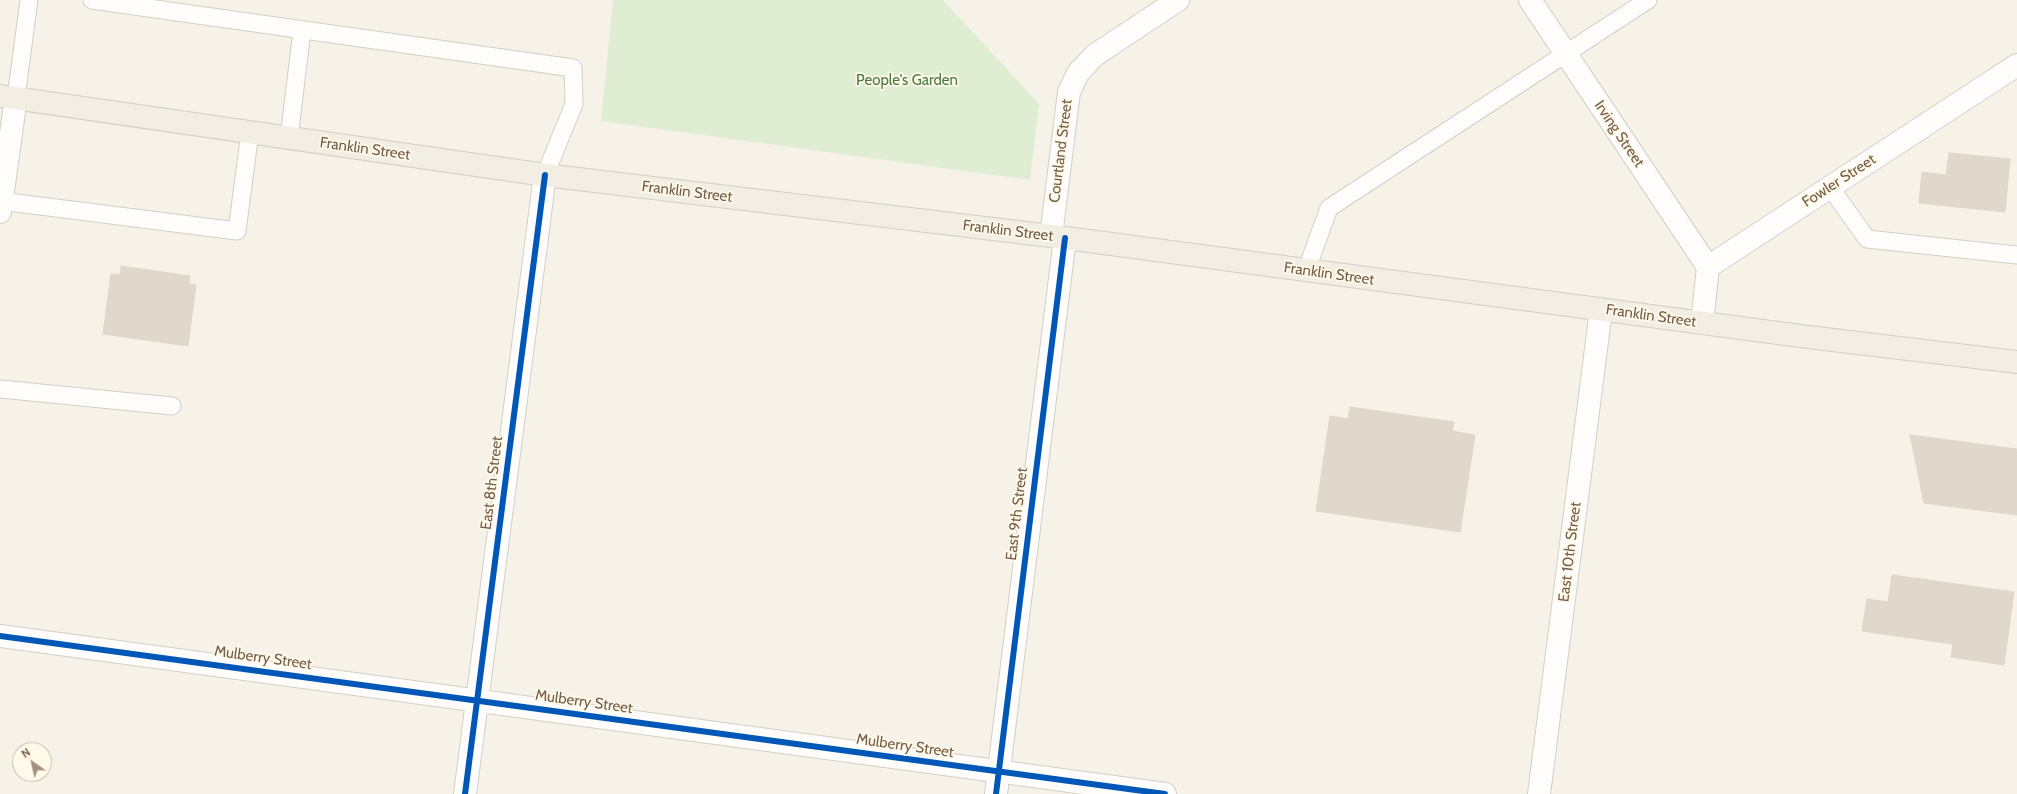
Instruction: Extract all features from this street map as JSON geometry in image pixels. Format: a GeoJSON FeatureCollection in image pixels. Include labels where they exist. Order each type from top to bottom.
{"type":"FeatureCollection","features":[{"type":"Feature","properties":{"kind":"main road","name":"Franklin Street"},"geometry":{"type":"LineString","coordinates":[[8,97],[544,175],[1058,237],[1601,310],[2017,362]]}},
{"type":"Feature","properties":{"kind":"street","name":"Courtland Street"},"geometry":{"type":"LineString","coordinates":[[1058,237],[1068,92],[1078,73],[1095,55],[1178,0]]}},
{"type":"Feature","properties":{"kind":"street","name":"Irving Street"},"geometry":{"type":"LineString","coordinates":[[1530,0],[1708,267]]}},
{"type":"Feature","properties":{"kind":"street","name":"Fowler Street"},"geometry":{"type":"LineString","coordinates":[[1708,267],[2017,65]]}},
{"type":"Feature","properties":{"kind":"street"},"geometry":{"type":"LineString","coordinates":[[1,206],[8,97]]}},
{"type":"Feature","properties":{"kind":"street","name":"East 8th Street"},"geometry":{"type":"LineString","coordinates":[[465,794],[544,175]]}},
{"type":"Feature","properties":{"kind":"street","name":"East 9th Street"},"geometry":{"type":"LineString","coordinates":[[996,794],[1058,237]]}},
{"type":"Feature","properties":{"kind":"street"},"geometry":{"type":"LineString","coordinates":[[1702,323],[1708,267]]}},
{"type":"Feature","properties":{"kind":"street","name":"East 10th Street"},"geometry":{"type":"LineString","coordinates":[[1539,794],[1601,310]]}},
{"type":"Feature","properties":{"kind":"street","name":"Mulberry Street"},"geometry":{"type":"LineString","coordinates":[[0,636],[1165,794]]}},
{"type":"Feature","properties":{"kind":"lane"},"geometry":{"type":"LineString","coordinates":[[8,97],[30,0]]}},
{"type":"Feature","properties":{"kind":"lane"},"geometry":{"type":"LineString","coordinates":[[92,0],[169,5],[302,30],[573,68],[574,104],[544,175]]}},
{"type":"Feature","properties":{"kind":"lane"},"geometry":{"type":"LineString","coordinates":[[1306,271],[1329,208],[1648,0]]}},
{"type":"Feature","properties":{"kind":"lane"},"geometry":{"type":"LineString","coordinates":[[289,138],[302,30]]}},
{"type":"Feature","properties":{"kind":"lane"},"geometry":{"type":"LineString","coordinates":[[1,206],[237,231],[250,132]]}},
{"type":"Feature","properties":{"kind":"lane"},"geometry":{"type":"LineString","coordinates":[[1830,187],[1866,239],[2017,255]]}},
{"type":"Feature","properties":{"kind":"lane"},"geometry":{"type":"LineString","coordinates":[[0,389],[172,406]]}},
{"type":"Feature","properties":{"kind":"green space","name":"People's Garden"},"geometry":{"type":"Polygon","coordinates":[[[613,0],[943,0],[1039,104],[1030,180],[601,121],[613,0]]]}},
{"type":"Feature","properties":{"kind":"building"},"geometry":{"type":"Polygon","coordinates":[[[1949,153],[2010,159],[2005,212],[1919,203],[1922,172],[1946,175],[1949,153]]]}},
{"type":"Feature","properties":{"kind":"building"},"geometry":{"type":"Polygon","coordinates":[[[121,266],[190,276],[189,284],[196,285],[188,346],[103,334],[111,274],[120,275],[121,266]]]}},
{"type":"Feature","properties":{"kind":"building"},"geometry":{"type":"Polygon","coordinates":[[[1350,407],[1454,422],[1452,431],[1475,435],[1460,532],[1316,511],[1330,416],[1348,419],[1350,407]]]}},
{"type":"Feature","properties":{"kind":"building"},"geometry":{"type":"Polygon","coordinates":[[[1910,435],[2017,449],[2017,515],[1924,503],[1910,435]]]}},
{"type":"Feature","properties":{"kind":"building"},"geometry":{"type":"Polygon","coordinates":[[[1892,575],[2014,592],[2004,665],[1951,657],[1953,644],[1862,631],[1867,599],[1888,602],[1892,575]]]}},
{"type":"Feature","properties":{"kind":"cycle path"},"geometry":{"type":"LineString","coordinates":[[465,794],[545,175]]}},
{"type":"Feature","properties":{"kind":"cycle path"},"geometry":{"type":"LineString","coordinates":[[996,794],[1065,238]]}},
{"type":"Feature","properties":{"kind":"cycle path"},"geometry":{"type":"LineString","coordinates":[[0,636],[1165,794]]}}]}
